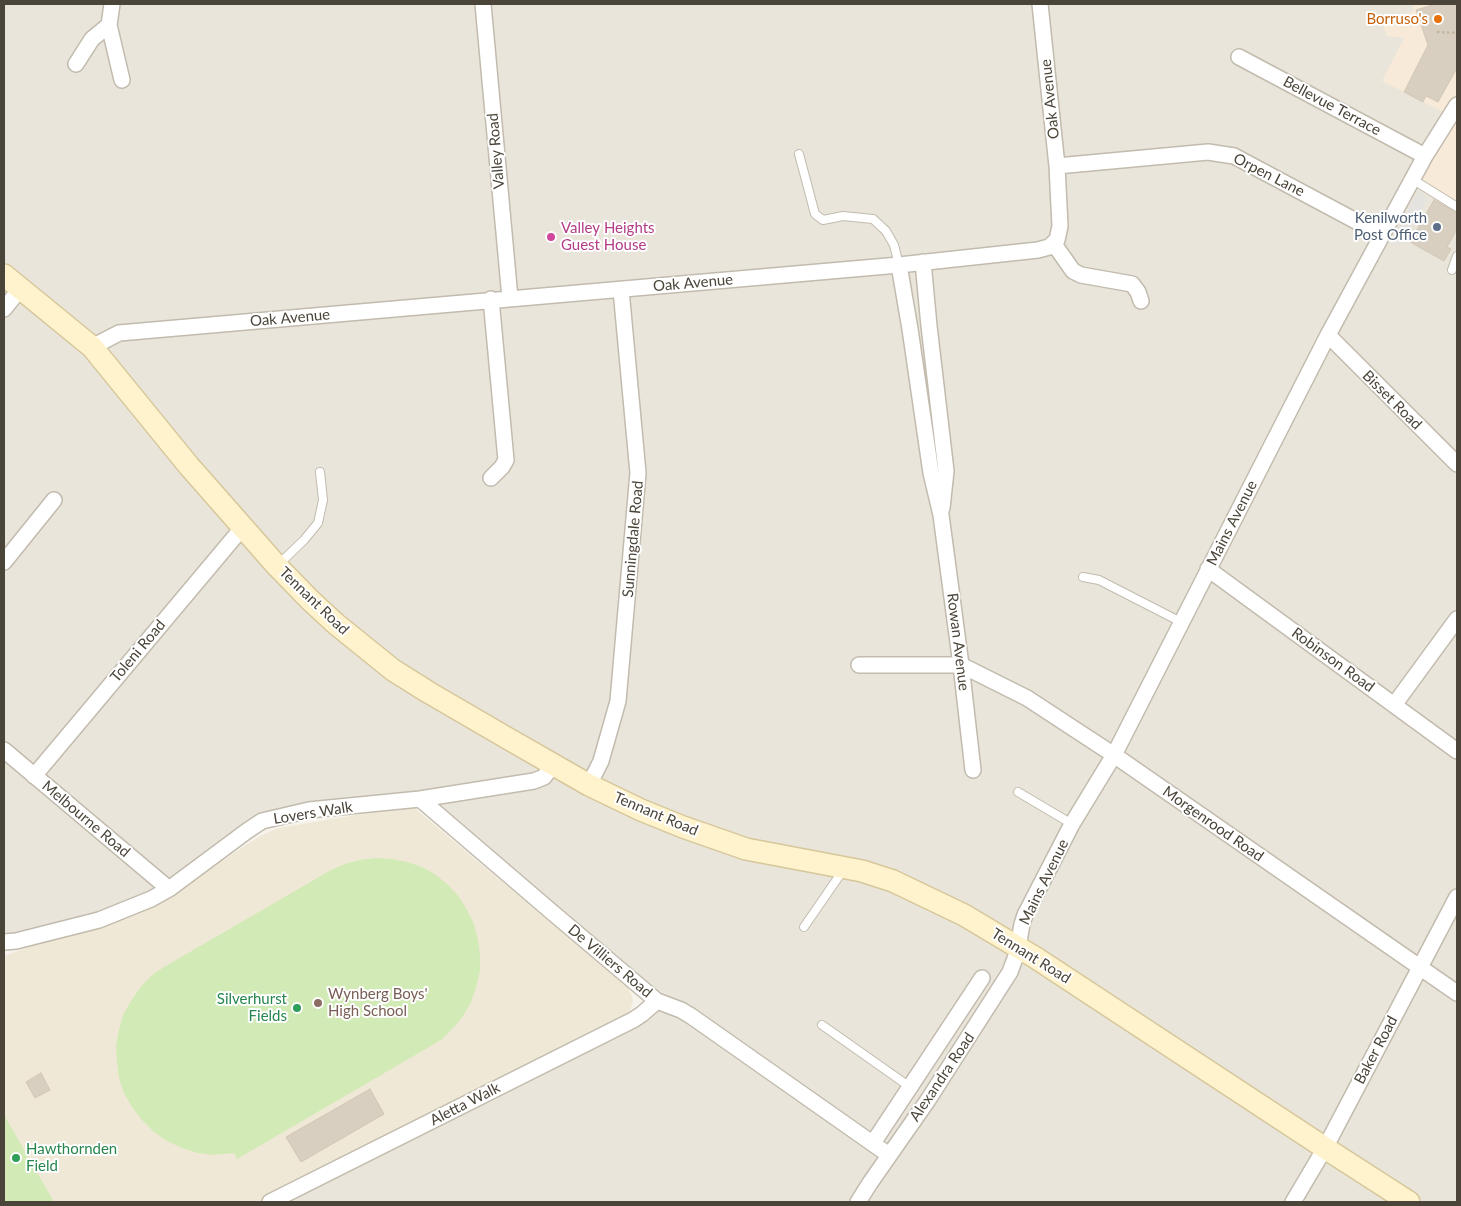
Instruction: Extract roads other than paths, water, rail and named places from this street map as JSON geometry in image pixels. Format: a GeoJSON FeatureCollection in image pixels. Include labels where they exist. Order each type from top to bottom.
{"type":"FeatureCollection","features":[{"type":"Feature","properties":{"kind":"main road","name":"Tennant Road"},"geometry":{"type":"LineString","coordinates":[[4,275],[92,347],[189,466],[278,566],[336,624],[393,670],[589,784],[641,810],[724,842],[754,850],[862,871],[893,881],[964,915],[1018,946],[1409,1202]]}},
{"type":"Feature","properties":{"kind":"street"},"geometry":{"type":"LineString","coordinates":[[112,4],[110,26],[122,80]]}},
{"type":"Feature","properties":{"kind":"street","name":"Valley Road"},"geometry":{"type":"LineString","coordinates":[[483,4],[510,298]]}},
{"type":"Feature","properties":{"kind":"street","name":"Oak Avenue"},"geometry":{"type":"LineString","coordinates":[[92,347],[119,333],[899,265],[1038,250],[1054,244],[1059,234],[1060,226],[1057,166],[1040,4]]}},
{"type":"Feature","properties":{"kind":"street"},"geometry":{"type":"LineString","coordinates":[[76,64],[92,39],[110,26]]}},
{"type":"Feature","properties":{"kind":"street","name":"Bellevue Terrace"},"geometry":{"type":"LineString","coordinates":[[1239,57],[1425,156]]}},
{"type":"Feature","properties":{"kind":"street","name":"Mains Avenue"},"geometry":{"type":"LineString","coordinates":[[1018,946],[1025,916],[1072,824],[1114,755],[1328,335],[1425,156],[1457,105]]}},
{"type":"Feature","properties":{"kind":"street","name":"Orpen Lane"},"geometry":{"type":"LineString","coordinates":[[1057,166],[1208,152],[1234,156],[1382,235]]}},
{"type":"Feature","properties":{"kind":"street"},"geometry":{"type":"LineString","coordinates":[[1054,244],[1073,271],[1081,275],[1132,284],[1138,292],[1141,301]]}},
{"type":"Feature","properties":{"kind":"street","name":"Rowan Avenue"},"geometry":{"type":"LineString","coordinates":[[923,262],[946,471],[941,515]]}},
{"type":"Feature","properties":{"kind":"street","name":"Rowan Avenue"},"geometry":{"type":"LineString","coordinates":[[899,265],[931,473],[941,515],[974,770]]}},
{"type":"Feature","properties":{"kind":"street"},"geometry":{"type":"LineString","coordinates":[[4,309],[20,289]]}},
{"type":"Feature","properties":{"kind":"street","name":"Sunningdale Road"},"geometry":{"type":"LineString","coordinates":[[589,784],[601,761],[618,701],[638,473],[621,290]]}},
{"type":"Feature","properties":{"kind":"street"},"geometry":{"type":"LineString","coordinates":[[491,300],[506,460],[491,478]]}},
{"type":"Feature","properties":{"kind":"street","name":"Bisset Road"},"geometry":{"type":"LineString","coordinates":[[1328,335],[1457,464]]}},
{"type":"Feature","properties":{"kind":"street"},"geometry":{"type":"LineString","coordinates":[[4,562],[54,500]]}},
{"type":"Feature","properties":{"kind":"street","name":"Toleni Road"},"geometry":{"type":"LineString","coordinates":[[34,776],[243,527]]}},
{"type":"Feature","properties":{"kind":"street","name":"Robinson Road"},"geometry":{"type":"LineString","coordinates":[[1208,569],[1457,751]]}},
{"type":"Feature","properties":{"kind":"street"},"geometry":{"type":"LineString","coordinates":[[1394,705],[1457,619]]}},
{"type":"Feature","properties":{"kind":"street"},"geometry":{"type":"LineString","coordinates":[[859,666],[961,665]]}},
{"type":"Feature","properties":{"kind":"street","name":"Morgenrood Road"},"geometry":{"type":"LineString","coordinates":[[961,665],[1027,698],[1114,755],[1457,993]]}},
{"type":"Feature","properties":{"kind":"street","name":"Melbourne Road"},"geometry":{"type":"LineString","coordinates":[[4,750],[169,888]]}},
{"type":"Feature","properties":{"kind":"street","name":"Lovers Walk"},"geometry":{"type":"LineString","coordinates":[[4,942],[16,941],[99,920],[151,899],[262,821],[309,810],[420,799],[534,781],[544,777],[554,764]]}},
{"type":"Feature","properties":{"kind":"street","name":"De Villiers Road"},"geometry":{"type":"LineString","coordinates":[[420,799],[553,914],[657,1000],[692,1016],[889,1155]]}},
{"type":"Feature","properties":{"kind":"street","name":"Baker Road"},"geometry":{"type":"LineString","coordinates":[[1292,1202],[1325,1148],[1457,897]]}},
{"type":"Feature","properties":{"kind":"street","name":"Alexandra Road"},"geometry":{"type":"LineString","coordinates":[[858,1202],[974,1030],[1010,972],[1018,946]]}},
{"type":"Feature","properties":{"kind":"street"},"geometry":{"type":"LineString","coordinates":[[873,1143],[982,978]]}},
{"type":"Feature","properties":{"kind":"street","name":"Aletta Walk"},"geometry":{"type":"LineString","coordinates":[[276,1200],[633,1020],[657,1000]]}},
{"type":"Feature","properties":{"kind":"street"},"geometry":{"type":"LineString","coordinates":[[955,1018],[974,1030]]}},
{"type":"Feature","properties":{"kind":"street"},"geometry":{"type":"LineString","coordinates":[[910,1087],[928,1100]]}},
{"type":"Feature","properties":{"kind":"street"},"geometry":{"type":"LineString","coordinates":[[896,1108],[914,1120]]}},
{"type":"Feature","properties":{"kind":"lane"},"geometry":{"type":"LineString","coordinates":[[799,154],[815,214],[823,220],[842,216],[873,219],[886,231],[894,245],[899,265]]}},
{"type":"Feature","properties":{"kind":"lane"},"geometry":{"type":"LineString","coordinates":[[1412,180],[1457,207]]}},
{"type":"Feature","properties":{"kind":"lane"},"geometry":{"type":"LineString","coordinates":[[1452,270],[1457,256]]}},
{"type":"Feature","properties":{"kind":"lane"},"geometry":{"type":"LineString","coordinates":[[278,566],[318,523],[323,500],[320,472]]}},
{"type":"Feature","properties":{"kind":"lane"},"geometry":{"type":"LineString","coordinates":[[1083,577],[1099,580],[1181,622]]}},
{"type":"Feature","properties":{"kind":"lane"},"geometry":{"type":"LineString","coordinates":[[1018,792],[1072,824]]}},
{"type":"Feature","properties":{"kind":"lane"},"geometry":{"type":"LineString","coordinates":[[804,927],[845,868]]}},
{"type":"Feature","properties":{"kind":"lane"},"geometry":{"type":"LineString","coordinates":[[822,1025],[910,1087]]}},
{"type":"Feature","properties":{"kind":"place","name":"Borruso's"},"geometry":{"type":"Point","coordinates":[1438,19]}},
{"type":"Feature","properties":{"kind":"place","name":"Kenilworth Post Office"},"geometry":{"type":"Point","coordinates":[1437,227]}},
{"type":"Feature","properties":{"kind":"place","name":"Valley Heights Guest House"},"geometry":{"type":"Point","coordinates":[551,237]}},
{"type":"Feature","properties":{"kind":"place","name":"Wynberg Boys' High School"},"geometry":{"type":"Point","coordinates":[318,1003]}},
{"type":"Feature","properties":{"kind":"place","name":"Silverhurst Fields"},"geometry":{"type":"Point","coordinates":[297,1008]}},
{"type":"Feature","properties":{"kind":"place","name":"Hawthornden Field"},"geometry":{"type":"Point","coordinates":[16,1158]}}]}
